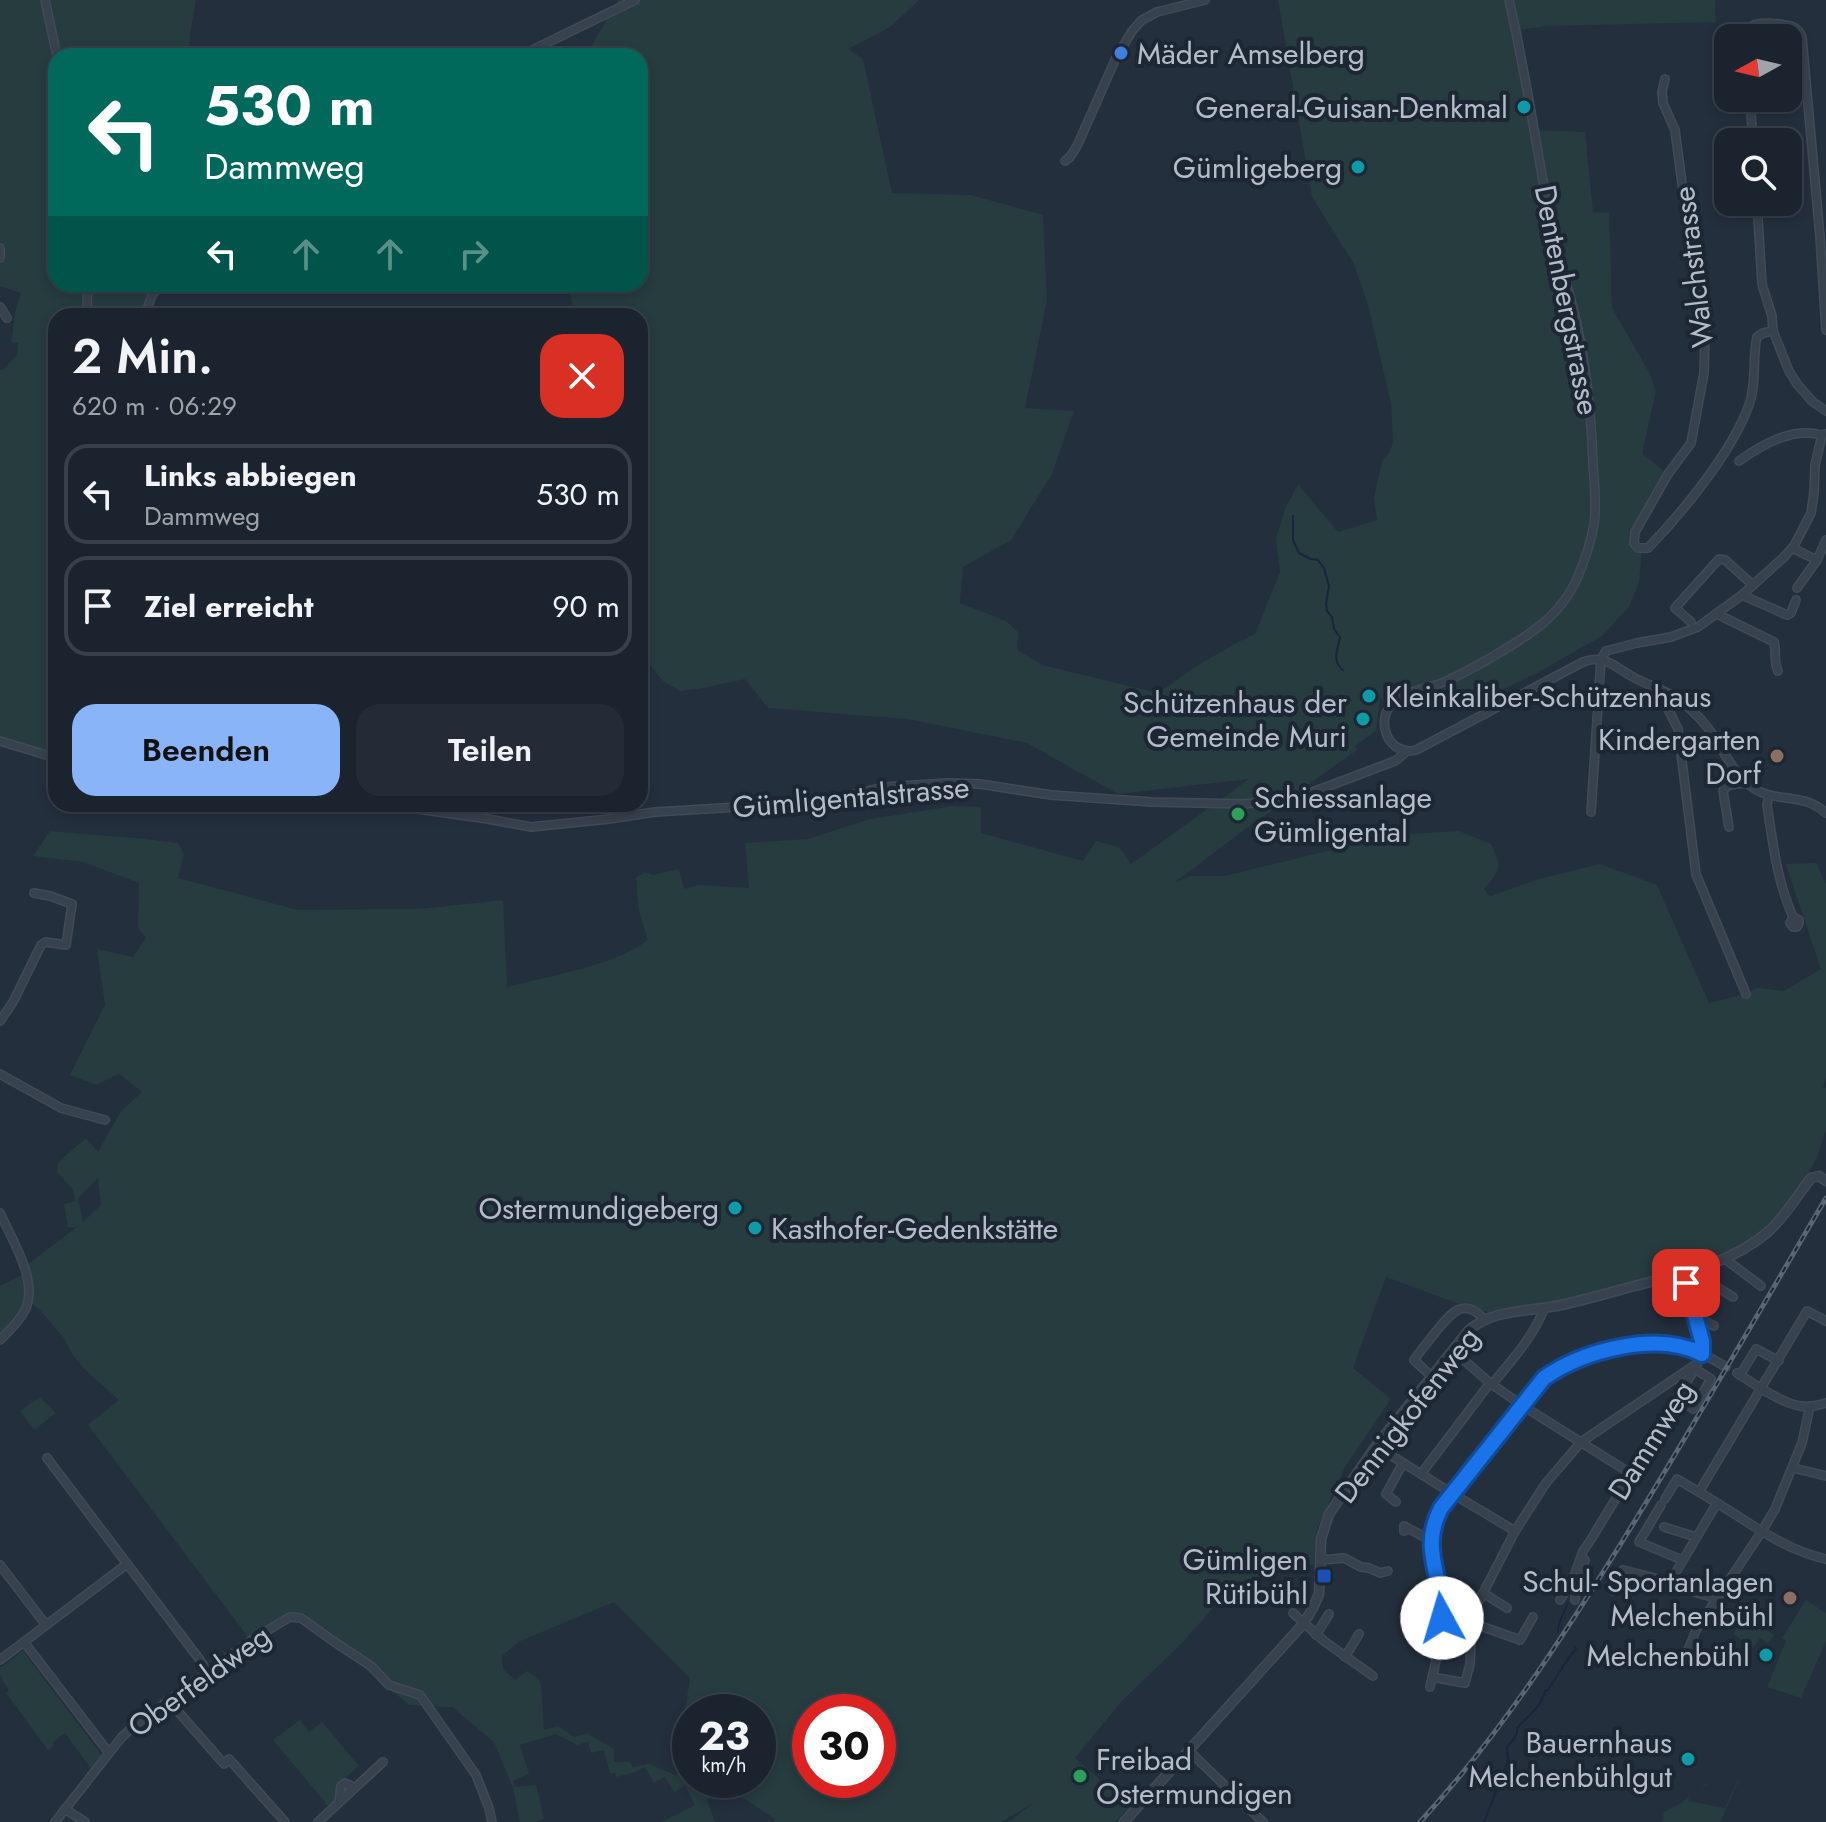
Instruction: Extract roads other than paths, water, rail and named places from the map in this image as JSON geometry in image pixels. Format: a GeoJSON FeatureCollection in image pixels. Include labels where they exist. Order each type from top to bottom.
{"type":"FeatureCollection","features":[{"type":"Feature","properties":{"kind":"street"},"geometry":{"type":"LineString","coordinates":[[45,0],[55,48]]}},
{"type":"Feature","properties":{"kind":"street"},"geometry":{"type":"LineString","coordinates":[[536,48],[635,0]]}},
{"type":"Feature","properties":{"kind":"street"},"geometry":{"type":"LineString","coordinates":[[1065,161],[1077,146],[1122,47],[1134,28],[1160,10],[1205,0]]}},
{"type":"Feature","properties":{"kind":"street","name":"Dentenbergstrasse"},"geometry":{"type":"LineString","coordinates":[[1406,752],[1392,743],[1385,731],[1385,718],[1390,706],[1400,698],[1463,674],[1525,638],[1544,623],[1573,588],[1593,526],[1592,423],[1582,347],[1555,247],[1509,0]]}},
{"type":"Feature","properties":{"kind":"street"},"geometry":{"type":"LineString","coordinates":[[1802,37],[1826,330]]}},
{"type":"Feature","properties":{"kind":"street","name":"Walchstrasse"},"geometry":{"type":"LineString","coordinates":[[1665,79],[1663,103],[1675,130],[1701,290],[1704,373],[1691,443],[1668,474],[1634,534],[1634,543],[1638,548],[1648,548],[1671,523],[1731,442],[1749,404],[1755,377],[1757,337],[1773,331]]}},
{"type":"Feature","properties":{"kind":"street"},"geometry":{"type":"LineString","coordinates":[[1758,216],[1761,276],[1773,331],[1797,384],[1826,411]]}},
{"type":"Feature","properties":{"kind":"street"},"geometry":{"type":"LineString","coordinates":[[0,248],[0,258]]}},
{"type":"Feature","properties":{"kind":"street"},"geometry":{"type":"LineString","coordinates":[[0,307],[7,318]]}},
{"type":"Feature","properties":{"kind":"street"},"geometry":{"type":"LineString","coordinates":[[1591,812],[1601,659],[1606,651],[1660,640],[1703,624],[1742,595],[1792,548],[1811,513],[1815,465],[1824,434],[1781,437],[1739,461]]}},
{"type":"Feature","properties":{"kind":"street"},"geometry":{"type":"LineString","coordinates":[[1797,588],[1817,560],[1826,540]]}},
{"type":"Feature","properties":{"kind":"street"},"geometry":{"type":"LineString","coordinates":[[1792,548],[1817,560]]}},
{"type":"Feature","properties":{"kind":"street"},"geometry":{"type":"LineString","coordinates":[[1691,622],[1675,608],[1719,559],[1725,560],[1753,585]]}},
{"type":"Feature","properties":{"kind":"street"},"geometry":{"type":"LineString","coordinates":[[1742,595],[1787,615],[1791,613],[1796,600]]}},
{"type":"Feature","properties":{"kind":"street"},"geometry":{"type":"LineString","coordinates":[[1717,614],[1774,642],[1778,671]]}},
{"type":"Feature","properties":{"kind":"street"},"geometry":{"type":"LineString","coordinates":[[1406,752],[1427,745],[1583,662],[1601,659],[1677,699],[1708,728],[1747,783],[1758,791],[1801,799],[1826,813]]}},
{"type":"Feature","properties":{"kind":"street"},"geometry":{"type":"LineString","coordinates":[[1669,694],[1665,703],[1678,729],[1696,874],[1746,994]]}},
{"type":"Feature","properties":{"kind":"street"},"geometry":{"type":"LineString","coordinates":[[0,741],[48,756]]}},
{"type":"Feature","properties":{"kind":"street","name":"Gümligentalstrasse"},"geometry":{"type":"LineString","coordinates":[[439,812],[531,827],[667,811],[789,804],[834,799],[884,787],[948,783],[1152,802],[1256,804],[1279,801],[1334,785],[1395,761],[1406,752]]}},
{"type":"Feature","properties":{"kind":"street"},"geometry":{"type":"LineString","coordinates":[[1729,827],[1723,791],[1728,785],[1747,783]]}},
{"type":"Feature","properties":{"kind":"street"},"geometry":{"type":"LineString","coordinates":[[1769,795],[1767,805],[1778,877],[1793,917]]}},
{"type":"Feature","properties":{"kind":"street"},"geometry":{"type":"LineString","coordinates":[[0,1021],[13,1002],[41,945],[46,942],[66,945],[72,904],[34,893]]}},
{"type":"Feature","properties":{"kind":"street"},"geometry":{"type":"LineString","coordinates":[[0,1074],[61,1108],[105,1120]]}},
{"type":"Feature","properties":{"kind":"street","name":"Dennigkofenweg"},"geometry":{"type":"LineString","coordinates":[[1124,1822],[1304,1623],[1319,1594],[1321,1539],[1327,1518],[1376,1446],[1465,1334],[1484,1319],[1544,1309],[1687,1272],[1725,1259],[1755,1242],[1776,1224],[1811,1178],[1819,1176],[1826,1180]]}},
{"type":"Feature","properties":{"kind":"street"},"geometry":{"type":"LineString","coordinates":[[0,1213],[30,1288],[25,1311],[0,1340]]}},
{"type":"Feature","properties":{"kind":"street"},"geometry":{"type":"LineString","coordinates":[[1725,1259],[1761,1286]]}},
{"type":"Feature","properties":{"kind":"street"},"geometry":{"type":"LineString","coordinates":[[1687,1272],[1733,1297]]}},
{"type":"Feature","properties":{"kind":"street","name":"Dammweg"},"geometry":{"type":"LineString","coordinates":[[1560,1600],[1575,1574],[1583,1551],[1702,1354],[1687,1272]]}},
{"type":"Feature","properties":{"kind":"street"},"geometry":{"type":"LineString","coordinates":[[1739,1285],[1746,1275]]}},
{"type":"Feature","properties":{"kind":"street"},"geometry":{"type":"LineString","coordinates":[[1431,1376],[1414,1360],[1446,1319],[1455,1311],[1471,1309],[1484,1319]]}},
{"type":"Feature","properties":{"kind":"street"},"geometry":{"type":"LineString","coordinates":[[1421,1474],[1524,1344],[1544,1309]]}},
{"type":"Feature","properties":{"kind":"street"},"geometry":{"type":"LineString","coordinates":[[1699,1492],[1807,1311],[1826,1321]]}},
{"type":"Feature","properties":{"kind":"street"},"geometry":{"type":"LineString","coordinates":[[1695,1316],[1714,1326]]}},
{"type":"Feature","properties":{"kind":"street"},"geometry":{"type":"LineString","coordinates":[[1430,1687],[1441,1630],[1442,1605],[1430,1551],[1435,1519],[1544,1378],[1589,1356],[1653,1343],[1669,1343],[1702,1354],[1726,1367]]}},
{"type":"Feature","properties":{"kind":"street"},"geometry":{"type":"LineString","coordinates":[[1779,1361],[1756,1349],[1738,1374],[1793,1404],[1810,1406],[1826,1403]]}},
{"type":"Feature","properties":{"kind":"street"},"geometry":{"type":"LineString","coordinates":[[1458,1355],[1523,1406],[1630,1473]]}},
{"type":"Feature","properties":{"kind":"street"},"geometry":{"type":"LineString","coordinates":[[1432,1677],[1465,1683],[1470,1664],[1475,1609],[1515,1531],[1546,1483],[1581,1442],[1696,1366],[1711,1379],[1693,1409],[1677,1398]]}},
{"type":"Feature","properties":{"kind":"street"},"geometry":{"type":"LineString","coordinates":[[1686,1663],[1685,1658],[1696,1630],[1775,1509],[1793,1468],[1810,1406]]}},
{"type":"Feature","properties":{"kind":"street"},"geometry":{"type":"LineString","coordinates":[[1376,1446],[1515,1531]]}},
{"type":"Feature","properties":{"kind":"street"},"geometry":{"type":"LineString","coordinates":[[47,1458],[203,1664]]}},
{"type":"Feature","properties":{"kind":"street"},"geometry":{"type":"LineString","coordinates":[[1396,1502],[1386,1494],[1403,1463]]}},
{"type":"Feature","properties":{"kind":"street"},"geometry":{"type":"LineString","coordinates":[[1793,1468],[1826,1476]]}},
{"type":"Feature","properties":{"kind":"street"},"geometry":{"type":"LineString","coordinates":[[1682,1560],[1639,1542],[1677,1479],[1793,1550],[1826,1559]]}},
{"type":"Feature","properties":{"kind":"street"},"geometry":{"type":"LineString","coordinates":[[1670,1582],[1717,1503]]}},
{"type":"Feature","properties":{"kind":"street"},"geometry":{"type":"LineString","coordinates":[[1404,1531],[1404,1526],[1430,1540]]}},
{"type":"Feature","properties":{"kind":"street"},"geometry":{"type":"LineString","coordinates":[[1664,1527],[1696,1537]]}},
{"type":"Feature","properties":{"kind":"street"},"geometry":{"type":"LineString","coordinates":[[1575,1600],[1590,1541]]}},
{"type":"Feature","properties":{"kind":"street"},"geometry":{"type":"LineString","coordinates":[[1320,1560],[1344,1558],[1380,1573],[1388,1571]]}},
{"type":"Feature","properties":{"kind":"street"},"geometry":{"type":"LineString","coordinates":[[0,1660],[127,1564]]}},
{"type":"Feature","properties":{"kind":"street"},"geometry":{"type":"LineString","coordinates":[[0,1565],[46,1625]]}},
{"type":"Feature","properties":{"kind":"street"},"geometry":{"type":"LineString","coordinates":[[1613,1591],[1623,1570],[1718,1599]]}},
{"type":"Feature","properties":{"kind":"street"},"geometry":{"type":"LineString","coordinates":[[1483,1593],[1507,1608]]}},
{"type":"Feature","properties":{"kind":"street"},"geometry":{"type":"LineString","coordinates":[[1293,1613],[1316,1635],[1373,1676]]}},
{"type":"Feature","properties":{"kind":"street"},"geometry":{"type":"LineString","coordinates":[[1316,1635],[1329,1614]]}},
{"type":"Feature","properties":{"kind":"street","name":"Oberfeldweg"},"geometry":{"type":"LineString","coordinates":[[55,1822],[122,1737],[136,1724],[253,1639],[293,1617],[301,1618],[371,1666],[389,1685],[420,1695],[476,1775],[492,1822]]}},
{"type":"Feature","properties":{"kind":"street"},"geometry":{"type":"LineString","coordinates":[[1472,1623],[1520,1640],[1533,1617]]}},
{"type":"Feature","properties":{"kind":"street"},"geometry":{"type":"LineString","coordinates":[[1345,1657],[1359,1634]]}},
{"type":"Feature","properties":{"kind":"street"},"geometry":{"type":"LineString","coordinates":[[24,1642],[109,1753]]}},
{"type":"Feature","properties":{"kind":"street"},"geometry":{"type":"LineString","coordinates":[[168,1700],[224,1764],[229,1759],[285,1822]]}},
{"type":"Feature","properties":{"kind":"street"},"geometry":{"type":"LineString","coordinates":[[1188,1750],[1263,1822]]}},
{"type":"Feature","properties":{"kind":"street"},"geometry":{"type":"LineString","coordinates":[[318,1822],[383,1762]]}},
{"type":"Feature","properties":{"kind":"street"},"geometry":{"type":"LineString","coordinates":[[65,1809],[85,1822]]}},
{"type":"Feature","properties":{"kind":"waterway"},"geometry":{"type":"LineString","coordinates":[[1293,516],[1293,540],[1299,553],[1318,560],[1324,568],[1329,586],[1327,611],[1340,637],[1336,659],[1343,670]]}},
{"type":"Feature","properties":{"kind":"waterway"},"geometry":{"type":"LineString","coordinates":[[1558,1632],[1567,1604]]}},
{"type":"Feature","properties":{"kind":"waterway"},"geometry":{"type":"LineString","coordinates":[[1484,1822],[1508,1761],[1507,1747],[1515,1737],[1517,1728],[1539,1705],[1545,1691],[1576,1649],[1574,1646]]}},
{"type":"Feature","properties":{"kind":"railway"},"geometry":{"type":"LineString","coordinates":[[1420,1822],[1504,1720],[1578,1611],[1676,1453],[1826,1198]]}},
{"type":"Feature","properties":{"kind":"place","name":"Mäder Amselberg"},"geometry":{"type":"Point","coordinates":[1121,53]}},
{"type":"Feature","properties":{"kind":"place","name":"General-Guisan-Denkmal"},"geometry":{"type":"Point","coordinates":[1524,107]}},
{"type":"Feature","properties":{"kind":"place","name":"Gümligeberg"},"geometry":{"type":"Point","coordinates":[1358,167]}},
{"type":"Feature","properties":{"kind":"place","name":"Kleinkaliber-Schützenhaus"},"geometry":{"type":"Point","coordinates":[1369,696]}},
{"type":"Feature","properties":{"kind":"place","name":"Schützenhaus der Gemeinde Muri"},"geometry":{"type":"Point","coordinates":[1363,719]}},
{"type":"Feature","properties":{"kind":"place","name":"Kindergarten Dorf"},"geometry":{"type":"Point","coordinates":[1777,756]}},
{"type":"Feature","properties":{"kind":"place","name":"Schiessanlage Gümligental"},"geometry":{"type":"Point","coordinates":[1238,814]}},
{"type":"Feature","properties":{"kind":"place","name":"Ostermundigeberg"},"geometry":{"type":"Point","coordinates":[735,1208]}},
{"type":"Feature","properties":{"kind":"place","name":"Kasthofer-Gedenkstätte"},"geometry":{"type":"Point","coordinates":[755,1228]}},
{"type":"Feature","properties":{"kind":"place","name":"Gümligen Rütibühl"},"geometry":{"type":"Point","coordinates":[1324,1576]}},
{"type":"Feature","properties":{"kind":"place","name":"Schul- Sportanlagen Melchenbühl"},"geometry":{"type":"Point","coordinates":[1790,1598]}},
{"type":"Feature","properties":{"kind":"place","name":"Melchenbühl"},"geometry":{"type":"Point","coordinates":[1766,1655]}},
{"type":"Feature","properties":{"kind":"place","name":"Bauernhaus Melchenbühlgut"},"geometry":{"type":"Point","coordinates":[1688,1759]}},
{"type":"Feature","properties":{"kind":"place","name":"Freibad Ostermundigen"},"geometry":{"type":"Point","coordinates":[1080,1776]}}]}
